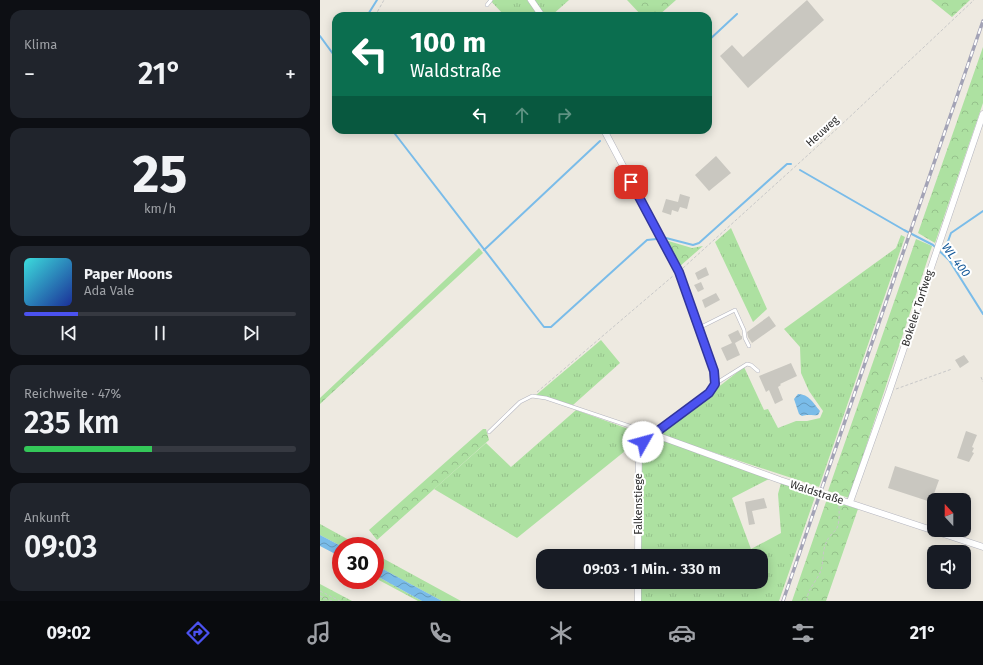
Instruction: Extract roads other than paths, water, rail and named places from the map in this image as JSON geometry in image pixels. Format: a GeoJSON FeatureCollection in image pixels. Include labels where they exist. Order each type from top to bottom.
{"type":"FeatureCollection","features":[{"type":"Feature","properties":{"kind":"street"},"geometry":{"type":"LineString","coordinates":[[531,0],[539,12]]}},
{"type":"Feature","properties":{"kind":"street","name":"Bokeler Torfweg"},"geometry":{"type":"LineString","coordinates":[[850,502],[889,392],[983,114]]}},
{"type":"Feature","properties":{"kind":"street"},"geometry":{"type":"LineString","coordinates":[[606,134],[679,272],[714,371],[715,384],[709,393],[653,434]]}},
{"type":"Feature","properties":{"kind":"street","name":"Waldstraße"},"geometry":{"type":"LineString","coordinates":[[653,434],[780,480],[983,547]]}},
{"type":"Feature","properties":{"kind":"street","name":"Falkenstiege"},"geometry":{"type":"LineString","coordinates":[[638,549],[639,445],[653,434]]}},
{"type":"Feature","properties":{"kind":"street"},"geometry":{"type":"LineString","coordinates":[[638,589],[638,601]]}},
{"type":"Feature","properties":{"kind":"lane"},"geometry":{"type":"LineString","coordinates":[[487,4],[491,0]]}},
{"type":"Feature","properties":{"kind":"lane"},"geometry":{"type":"LineString","coordinates":[[699,328],[736,310],[749,346]]}},
{"type":"Feature","properties":{"kind":"lane"},"geometry":{"type":"LineString","coordinates":[[715,384],[747,364],[751,365],[758,371]]}},
{"type":"Feature","properties":{"kind":"lane","name":"Waldstraße"},"geometry":{"type":"LineString","coordinates":[[489,432],[520,402],[532,396],[546,398],[653,434]]}},
{"type":"Feature","properties":{"kind":"water"},"geometry":{"type":"Polygon","coordinates":[[[798,394],[802,394],[810,400],[820,411],[818,415],[802,416],[799,414],[794,399],[798,394]]]}},
{"type":"Feature","properties":{"kind":"water"},"geometry":{"type":"Polygon","coordinates":[[[320,535],[332,541],[332,552],[320,546],[320,535]]]}},
{"type":"Feature","properties":{"kind":"water"},"geometry":{"type":"Polygon","coordinates":[[[384,570],[442,601],[422,601],[384,580],[384,570]]]}},
{"type":"Feature","properties":{"kind":"waterway"},"geometry":{"type":"LineString","coordinates":[[370,12],[377,0]]}},
{"type":"Feature","properties":{"kind":"waterway"},"geometry":{"type":"LineString","coordinates":[[712,37],[737,14]]}},
{"type":"Feature","properties":{"kind":"waterway"},"geometry":{"type":"LineString","coordinates":[[320,36],[332,52]]}},
{"type":"Feature","properties":{"kind":"waterway"},"geometry":{"type":"LineString","coordinates":[[395,134],[544,327],[551,327],[647,240],[666,238],[693,245],[699,243],[787,164],[791,164]]}},
{"type":"Feature","properties":{"kind":"waterway"},"geometry":{"type":"LineString","coordinates":[[484,250],[600,141]]}},
{"type":"Feature","properties":{"kind":"waterway","name":"WL 400"},"geometry":{"type":"LineString","coordinates":[[800,170],[933,245],[949,260],[983,314]]}},
{"type":"Feature","properties":{"kind":"waterway"},"geometry":{"type":"LineString","coordinates":[[947,244],[951,233],[983,211]]}},
{"type":"Feature","properties":{"kind":"railway"},"geometry":{"type":"LineString","coordinates":[[783,601],[983,21]]}}]}
